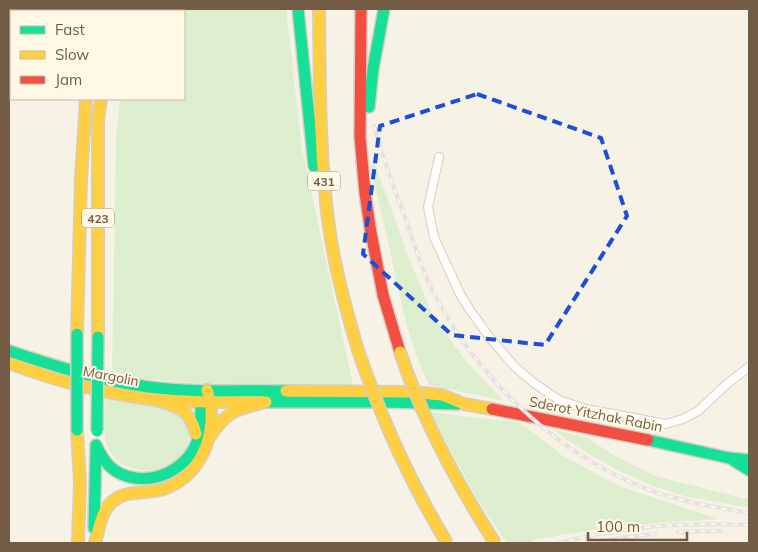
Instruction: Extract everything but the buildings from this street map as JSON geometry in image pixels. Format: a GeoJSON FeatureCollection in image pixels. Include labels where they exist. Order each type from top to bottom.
{"type":"FeatureCollection","features":[{"type":"Feature","properties":{"kind":"main road"},"geometry":{"type":"LineString","coordinates":[[298,9],[310,136],[318,192],[337,270]]}},
{"type":"Feature","properties":{"kind":"main road","name":"431"},"geometry":{"type":"LineString","coordinates":[[319,9],[320,103],[324,179],[337,270],[352,331],[386,427],[420,495],[447,543]]}},
{"type":"Feature","properties":{"kind":"main road"},"geometry":{"type":"LineString","coordinates":[[361,9],[360,137],[362,165],[370,227],[384,295],[412,386],[437,442],[467,499],[494,543]]}},
{"type":"Feature","properties":{"kind":"main road"},"geometry":{"type":"LineString","coordinates":[[362,165],[373,69],[384,9]]}},
{"type":"Feature","properties":{"kind":"main road","name":"423"},"geometry":{"type":"LineString","coordinates":[[78,543],[80,481],[77,430],[77,334],[80,188],[86,100]]}},
{"type":"Feature","properties":{"kind":"main road","name":"423"},"geometry":{"type":"LineString","coordinates":[[94,543],[98,337],[98,120],[101,100]]}},
{"type":"Feature","properties":{"kind":"main road","name":"Margolin"},"geometry":{"type":"LineString","coordinates":[[9,350],[67,370],[117,381],[170,389],[207,390]]}},
{"type":"Feature","properties":{"kind":"main road","name":"Margolin"},"geometry":{"type":"LineString","coordinates":[[9,363],[44,376],[116,394],[151,399],[206,402]]}},
{"type":"Feature","properties":{"kind":"main road"},"geometry":{"type":"LineString","coordinates":[[207,390],[208,440]]}},
{"type":"Feature","properties":{"kind":"main road","name":"Sderot Yitzhak Rabin"},"geometry":{"type":"LineString","coordinates":[[207,390],[417,392],[442,395],[464,404]]}},
{"type":"Feature","properties":{"kind":"main road"},"geometry":{"type":"LineString","coordinates":[[151,399],[167,403],[186,412],[195,428],[195,444]]}},
{"type":"Feature","properties":{"kind":"main road"},"geometry":{"type":"LineString","coordinates":[[96,445],[101,457],[114,471],[125,476],[142,479],[159,477],[175,470],[195,444],[206,402]]}},
{"type":"Feature","properties":{"kind":"main road","name":"Sderot Yitzhak Rabin"},"geometry":{"type":"LineString","coordinates":[[206,402],[464,404],[749,460]]}},
{"type":"Feature","properties":{"kind":"main road"},"geometry":{"type":"LineString","coordinates":[[94,543],[102,517],[109,504],[126,494],[161,490],[186,477],[200,462],[208,440],[226,415],[245,407],[266,402]]}},
{"type":"Feature","properties":{"kind":"main road","name":"Sderot Yitzhak Rabin"},"geometry":{"type":"LineString","coordinates":[[722,456],[749,470]]}},
{"type":"Feature","properties":{"kind":"main road"},"geometry":{"type":"LineString","coordinates":[[74,543],[79,517]]}},
{"type":"Feature","properties":{"kind":"street"},"geometry":{"type":"LineString","coordinates":[[439,157],[428,207],[434,237],[460,294],[490,338],[515,367],[552,396],[586,409],[666,424],[683,419],[698,411],[728,383],[749,367]]}},
{"type":"Feature","properties":{"kind":"highlighted area"},"geometry":{"type":"Polygon","coordinates":[[[477,94],[601,138],[627,216],[545,345],[452,335],[363,254],[380,126],[477,94]]]}},
{"type":"Feature","properties":{"kind":"green space"},"geometry":{"type":"Polygon","coordinates":[[[286,9],[302,149],[353,385],[202,383],[112,375],[116,137],[120,100],[185,100],[185,10],[142,10],[286,9]]]}},
{"type":"Feature","properties":{"kind":"green space"},"geometry":{"type":"Polygon","coordinates":[[[374,161],[408,256],[432,314],[465,360],[504,401],[429,385],[415,351],[401,299],[370,168],[374,161]]]}},
{"type":"Feature","properties":{"kind":"green space"},"geometry":{"type":"Polygon","coordinates":[[[106,396],[160,407],[179,415],[187,422],[190,433],[183,452],[173,462],[161,468],[147,470],[133,468],[120,462],[110,452],[105,438],[106,396]]]}},
{"type":"Feature","properties":{"kind":"green space"},"geometry":{"type":"Polygon","coordinates":[[[430,412],[521,423],[563,456],[619,486],[718,519],[616,526],[538,539],[527,543],[507,543],[477,499],[430,412]]]}},
{"type":"Feature","properties":{"kind":"green space"},"geometry":{"type":"Polygon","coordinates":[[[552,429],[588,438],[615,456],[655,476],[749,499],[749,508],[685,496],[650,485],[617,470],[576,446],[552,429]]]}},
{"type":"Feature","properties":{"kind":"railway"},"geometry":{"type":"LineString","coordinates":[[374,126],[417,254],[434,293],[458,335],[506,393],[533,419],[562,442],[593,463],[626,480],[672,497],[749,513]]}},
{"type":"Feature","properties":{"kind":"railway"},"geometry":{"type":"LineString","coordinates":[[558,543],[601,534],[660,526],[696,524],[749,525]]}},
{"type":"Feature","properties":{"kind":"railway"},"geometry":{"type":"LineString","coordinates":[[678,532],[720,531]]}},
{"type":"Feature","properties":{"kind":"railway"},"geometry":{"type":"LineString","coordinates":[[596,543],[655,534]]}},
{"type":"Feature","properties":{"kind":"traffic: fast"},"geometry":{"type":"LineString","coordinates":[[298,9],[314,166]]}},
{"type":"Feature","properties":{"kind":"traffic: fast"},"geometry":{"type":"LineString","coordinates":[[369,107],[373,69],[384,9]]}},
{"type":"Feature","properties":{"kind":"traffic: fast"},"geometry":{"type":"LineString","coordinates":[[77,334],[77,430]]}},
{"type":"Feature","properties":{"kind":"traffic: fast"},"geometry":{"type":"LineString","coordinates":[[97,431],[98,337]]}},
{"type":"Feature","properties":{"kind":"traffic: fast"},"geometry":{"type":"LineString","coordinates":[[9,351],[96,377],[149,387],[200,391],[286,391]]}},
{"type":"Feature","properties":{"kind":"traffic: fast"},"geometry":{"type":"LineString","coordinates":[[96,445],[106,463],[121,474],[135,478],[156,477],[166,474],[183,462],[190,455],[195,445],[200,429],[202,402],[207,390]]}},
{"type":"Feature","properties":{"kind":"traffic: fast"},"geometry":{"type":"LineString","coordinates":[[264,402],[457,404]]}},
{"type":"Feature","properties":{"kind":"traffic: fast"},"geometry":{"type":"LineString","coordinates":[[648,440],[729,458],[749,460]]}},
{"type":"Feature","properties":{"kind":"traffic: fast"},"geometry":{"type":"LineString","coordinates":[[94,528],[96,448]]}},
{"type":"Feature","properties":{"kind":"traffic: fast"},"geometry":{"type":"LineString","coordinates":[[733,460],[749,470]]}},
{"type":"Feature","properties":{"kind":"traffic: slow"},"geometry":{"type":"LineString","coordinates":[[319,9],[323,173],[326,200],[331,243],[345,305],[358,350]]}},
{"type":"Feature","properties":{"kind":"traffic: slow"},"geometry":{"type":"LineString","coordinates":[[77,334],[81,179],[86,100]]}},
{"type":"Feature","properties":{"kind":"traffic: slow"},"geometry":{"type":"LineString","coordinates":[[98,337],[98,120],[101,100]]}},
{"type":"Feature","properties":{"kind":"traffic: slow"},"geometry":{"type":"LineString","coordinates":[[358,350],[376,400],[397,449],[433,520],[447,543]]}},
{"type":"Feature","properties":{"kind":"traffic: slow"},"geometry":{"type":"LineString","coordinates":[[400,352],[430,427],[454,474],[495,543]]}},
{"type":"Feature","properties":{"kind":"traffic: slow"},"geometry":{"type":"LineString","coordinates":[[9,363],[78,385],[150,399],[264,402]]}},
{"type":"Feature","properties":{"kind":"traffic: slow"},"geometry":{"type":"LineString","coordinates":[[95,543],[103,515],[113,501],[124,495],[160,490],[175,484],[197,464],[209,436],[211,421],[207,390]]}},
{"type":"Feature","properties":{"kind":"traffic: slow"},"geometry":{"type":"LineString","coordinates":[[286,391],[410,392],[442,395],[464,404],[492,409]]}},
{"type":"Feature","properties":{"kind":"traffic: slow"},"geometry":{"type":"LineString","coordinates":[[151,399],[180,409],[190,418],[196,434]]}},
{"type":"Feature","properties":{"kind":"traffic: slow"},"geometry":{"type":"LineString","coordinates":[[209,438],[221,422],[233,412],[266,402]]}},
{"type":"Feature","properties":{"kind":"traffic: slow"},"geometry":{"type":"LineString","coordinates":[[77,430],[80,481],[78,543]]}},
{"type":"Feature","properties":{"kind":"traffic: jam"},"geometry":{"type":"LineString","coordinates":[[361,9],[360,137],[365,193],[383,295],[400,352]]}},
{"type":"Feature","properties":{"kind":"traffic: jam"},"geometry":{"type":"LineString","coordinates":[[492,409],[648,440]]}}]}
